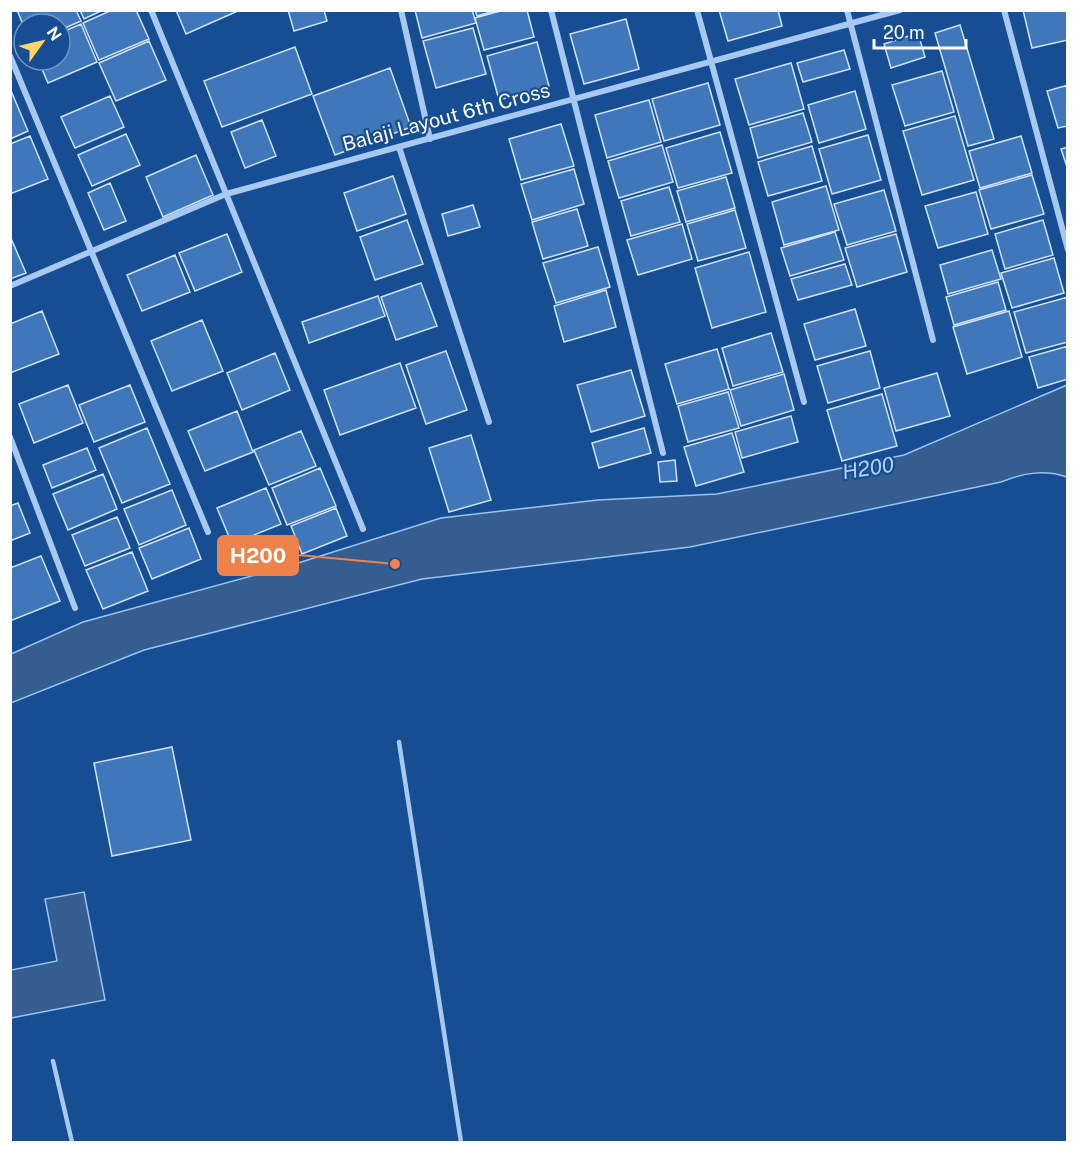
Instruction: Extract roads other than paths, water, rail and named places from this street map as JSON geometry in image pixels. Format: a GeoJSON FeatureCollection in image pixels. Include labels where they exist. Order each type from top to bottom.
{"type":"FeatureCollection","features":[{"type":"Feature","properties":{"kind":"street"},"geometry":{"type":"LineString","coordinates":[[151,10],[363,529]]}},
{"type":"Feature","properties":{"kind":"street"},"geometry":{"type":"LineString","coordinates":[[401,10],[430,139]]}},
{"type":"Feature","properties":{"kind":"street"},"geometry":{"type":"LineString","coordinates":[[551,10],[663,453]]}},
{"type":"Feature","properties":{"kind":"street"},"geometry":{"type":"LineString","coordinates":[[697,10],[804,402]]}},
{"type":"Feature","properties":{"kind":"street"},"geometry":{"type":"LineString","coordinates":[[847,10],[933,340]]}},
{"type":"Feature","properties":{"kind":"street","name":"Balaji Layout 6th Cross"},"geometry":{"type":"LineString","coordinates":[[10,286],[226,195],[900,10]]}},
{"type":"Feature","properties":{"kind":"street"},"geometry":{"type":"LineString","coordinates":[[1004,10],[1068,250]]}},
{"type":"Feature","properties":{"kind":"street"},"geometry":{"type":"LineString","coordinates":[[10,56],[208,532]]}},
{"type":"Feature","properties":{"kind":"street"},"geometry":{"type":"LineString","coordinates":[[399,147],[489,422]]}},
{"type":"Feature","properties":{"kind":"street"},"geometry":{"type":"LineString","coordinates":[[10,437],[75,608]]}},
{"type":"Feature","properties":{"kind":"lane"},"geometry":{"type":"LineString","coordinates":[[399,742],[461,1143]]}},
{"type":"Feature","properties":{"kind":"lane"},"geometry":{"type":"LineString","coordinates":[[53,1061],[72,1143]]}},
{"type":"Feature","properties":{"kind":"water"},"geometry":{"type":"Polygon","coordinates":[[[1067,385],[1067,477],[1050,473],[1026,474],[1001,482],[690,547],[422,579],[144,650],[11,703],[11,654],[83,622],[295,564],[441,518],[598,500],[717,494],[904,455],[1067,385]]]}},
{"type":"Feature","properties":{"kind":"water"},"geometry":{"type":"Polygon","coordinates":[[[84,892],[105,1000],[11,1018],[11,970],[57,961],[45,899],[84,892]]]}},
{"type":"Feature","properties":{"kind":"place","name":"H200"},"geometry":{"type":"Point","coordinates":[395,564]}}]}
